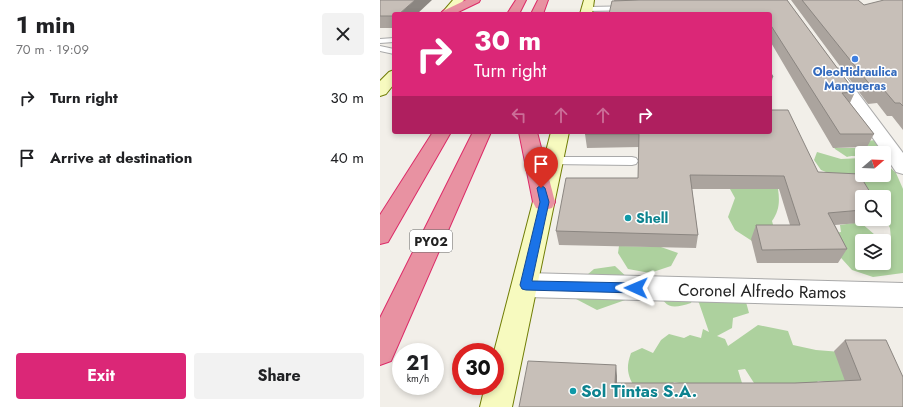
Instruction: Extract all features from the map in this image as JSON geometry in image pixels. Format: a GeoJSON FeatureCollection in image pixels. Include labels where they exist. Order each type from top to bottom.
{"type":"FeatureCollection","features":[{"type":"Feature","properties":{"kind":"highway"},"geometry":{"type":"LineString","coordinates":[[451,12],[476,0]]}},
{"type":"Feature","properties":{"kind":"highway"},"geometry":{"type":"LineString","coordinates":[[514,12],[521,0]]}},
{"type":"Feature","properties":{"kind":"highway"},"geometry":{"type":"LineString","coordinates":[[537,12],[543,0]]}},
{"type":"Feature","properties":{"kind":"highway"},"geometry":{"type":"LineString","coordinates":[[380,235],[441,134]]}},
{"type":"Feature","properties":{"kind":"highway","name":"PY02"},"geometry":{"type":"LineString","coordinates":[[380,350],[481,134]]}},
{"type":"Feature","properties":{"kind":"highway"},"geometry":{"type":"LineString","coordinates":[[528,134],[544,202]]}},
{"type":"Feature","properties":{"kind":"street"},"geometry":{"type":"LineString","coordinates":[[449,12],[458,0]]}},
{"type":"Feature","properties":{"kind":"street"},"geometry":{"type":"LineString","coordinates":[[827,62],[903,168]]}},
{"type":"Feature","properties":{"kind":"street"},"geometry":{"type":"LineString","coordinates":[[380,91],[392,77]]}},
{"type":"Feature","properties":{"kind":"street"},"geometry":{"type":"LineString","coordinates":[[496,407],[526,285],[560,134]]}},
{"type":"Feature","properties":{"kind":"street","name":"Coronel Alfredo Ramos"},"geometry":{"type":"LineString","coordinates":[[526,285],[903,295]]}},
{"type":"Feature","properties":{"kind":"lane"},"geometry":{"type":"LineString","coordinates":[[588,8],[639,8],[646,6],[648,0]]}},
{"type":"Feature","properties":{"kind":"lane"},"geometry":{"type":"LineString","coordinates":[[380,41],[392,40]]}},
{"type":"Feature","properties":{"kind":"lane"},"geometry":{"type":"LineString","coordinates":[[380,48],[392,51]]}},
{"type":"Feature","properties":{"kind":"lane"},"geometry":{"type":"LineString","coordinates":[[554,161],[632,161]]}},
{"type":"Feature","properties":{"kind":"green space"},"geometry":{"type":"Polygon","coordinates":[[[875,140],[883,146],[858,146],[861,142],[875,140]]]}},
{"type":"Feature","properties":{"kind":"green space"},"geometry":{"type":"Polygon","coordinates":[[[831,143],[838,148],[855,148],[855,156],[847,157],[835,149],[831,143]]]}},
{"type":"Feature","properties":{"kind":"green space"},"geometry":{"type":"Polygon","coordinates":[[[817,152],[841,159],[855,158],[855,182],[891,182],[891,168],[896,173],[903,189],[903,273],[873,277],[852,270],[833,249],[823,234],[841,232],[840,225],[855,223],[855,226],[865,226],[874,234],[855,234],[855,270],[891,270],[891,234],[889,226],[891,226],[891,190],[864,190],[858,185],[821,170],[814,160],[817,152]]]}},
{"type":"Feature","properties":{"kind":"green space"},"geometry":{"type":"Polygon","coordinates":[[[725,180],[778,189],[778,206],[772,221],[775,232],[752,241],[735,230],[728,217],[735,198],[725,180]]]}},
{"type":"Feature","properties":{"kind":"green space"},"geometry":{"type":"Polygon","coordinates":[[[619,246],[661,247],[678,253],[671,266],[650,273],[628,269],[618,253],[619,246]]]}},
{"type":"Feature","properties":{"kind":"green space"},"geometry":{"type":"Polygon","coordinates":[[[615,266],[631,281],[628,299],[597,310],[576,299],[574,286],[594,269],[615,266]]]}},
{"type":"Feature","properties":{"kind":"green space"},"geometry":{"type":"Polygon","coordinates":[[[715,279],[743,291],[749,313],[733,318],[732,328],[717,336],[725,339],[728,346],[758,325],[788,331],[793,345],[816,350],[841,352],[854,377],[845,385],[818,381],[807,392],[772,393],[754,383],[745,369],[738,370],[742,383],[733,402],[707,405],[685,384],[674,382],[666,392],[638,393],[628,373],[628,364],[631,353],[642,348],[653,353],[661,340],[669,334],[684,338],[690,335],[701,338],[703,329],[709,332],[699,303],[694,294],[700,284],[715,279]]]}},
{"type":"Feature","properties":{"kind":"green space"},"geometry":{"type":"Polygon","coordinates":[[[680,282],[694,294],[691,303],[679,306],[670,306],[663,300],[658,288],[661,283],[680,282]]]}},
{"type":"Feature","properties":{"kind":"building"},"geometry":{"type":"Polygon","coordinates":[[[380,0],[415,0],[401,12],[392,12],[392,16],[380,16],[380,0]]]}},
{"type":"Feature","properties":{"kind":"building"},"geometry":{"type":"Polygon","coordinates":[[[787,0],[855,92],[842,93],[874,134],[840,134],[772,27],[772,12],[609,12],[612,1],[787,0]]]}},
{"type":"Feature","properties":{"kind":"building"},"geometry":{"type":"Polygon","coordinates":[[[802,0],[858,0],[864,5],[884,0],[903,0],[903,106],[900,103],[895,103],[884,90],[875,91],[802,0]]]}},
{"type":"Feature","properties":{"kind":"building"},"geometry":{"type":"Polygon","coordinates":[[[772,110],[788,110],[818,172],[855,174],[855,182],[864,182],[869,190],[855,190],[855,211],[828,213],[847,249],[762,250],[756,225],[800,225],[784,176],[690,175],[698,235],[556,231],[566,178],[638,178],[639,134],[772,134],[772,110]]]}},
{"type":"Feature","properties":{"kind":"building"},"geometry":{"type":"Polygon","coordinates":[[[845,340],[886,340],[903,377],[903,407],[519,407],[528,361],[616,365],[615,383],[795,383],[861,380],[845,340]]]}},
{"type":"Feature","properties":{"kind":"place","name":"OleoHidraulica Mangueras"},"geometry":{"type":"Point","coordinates":[855,59]}},
{"type":"Feature","properties":{"kind":"place","name":"Shell"},"geometry":{"type":"Point","coordinates":[628,218]}},
{"type":"Feature","properties":{"kind":"place","name":"Sol Tintas S.A."},"geometry":{"type":"Point","coordinates":[573,391]}},
{"type":"Feature","properties":{"kind":"route"},"geometry":{"type":"LineString","coordinates":[[541,188],[544,202],[526,285],[636,288]]}}]}
